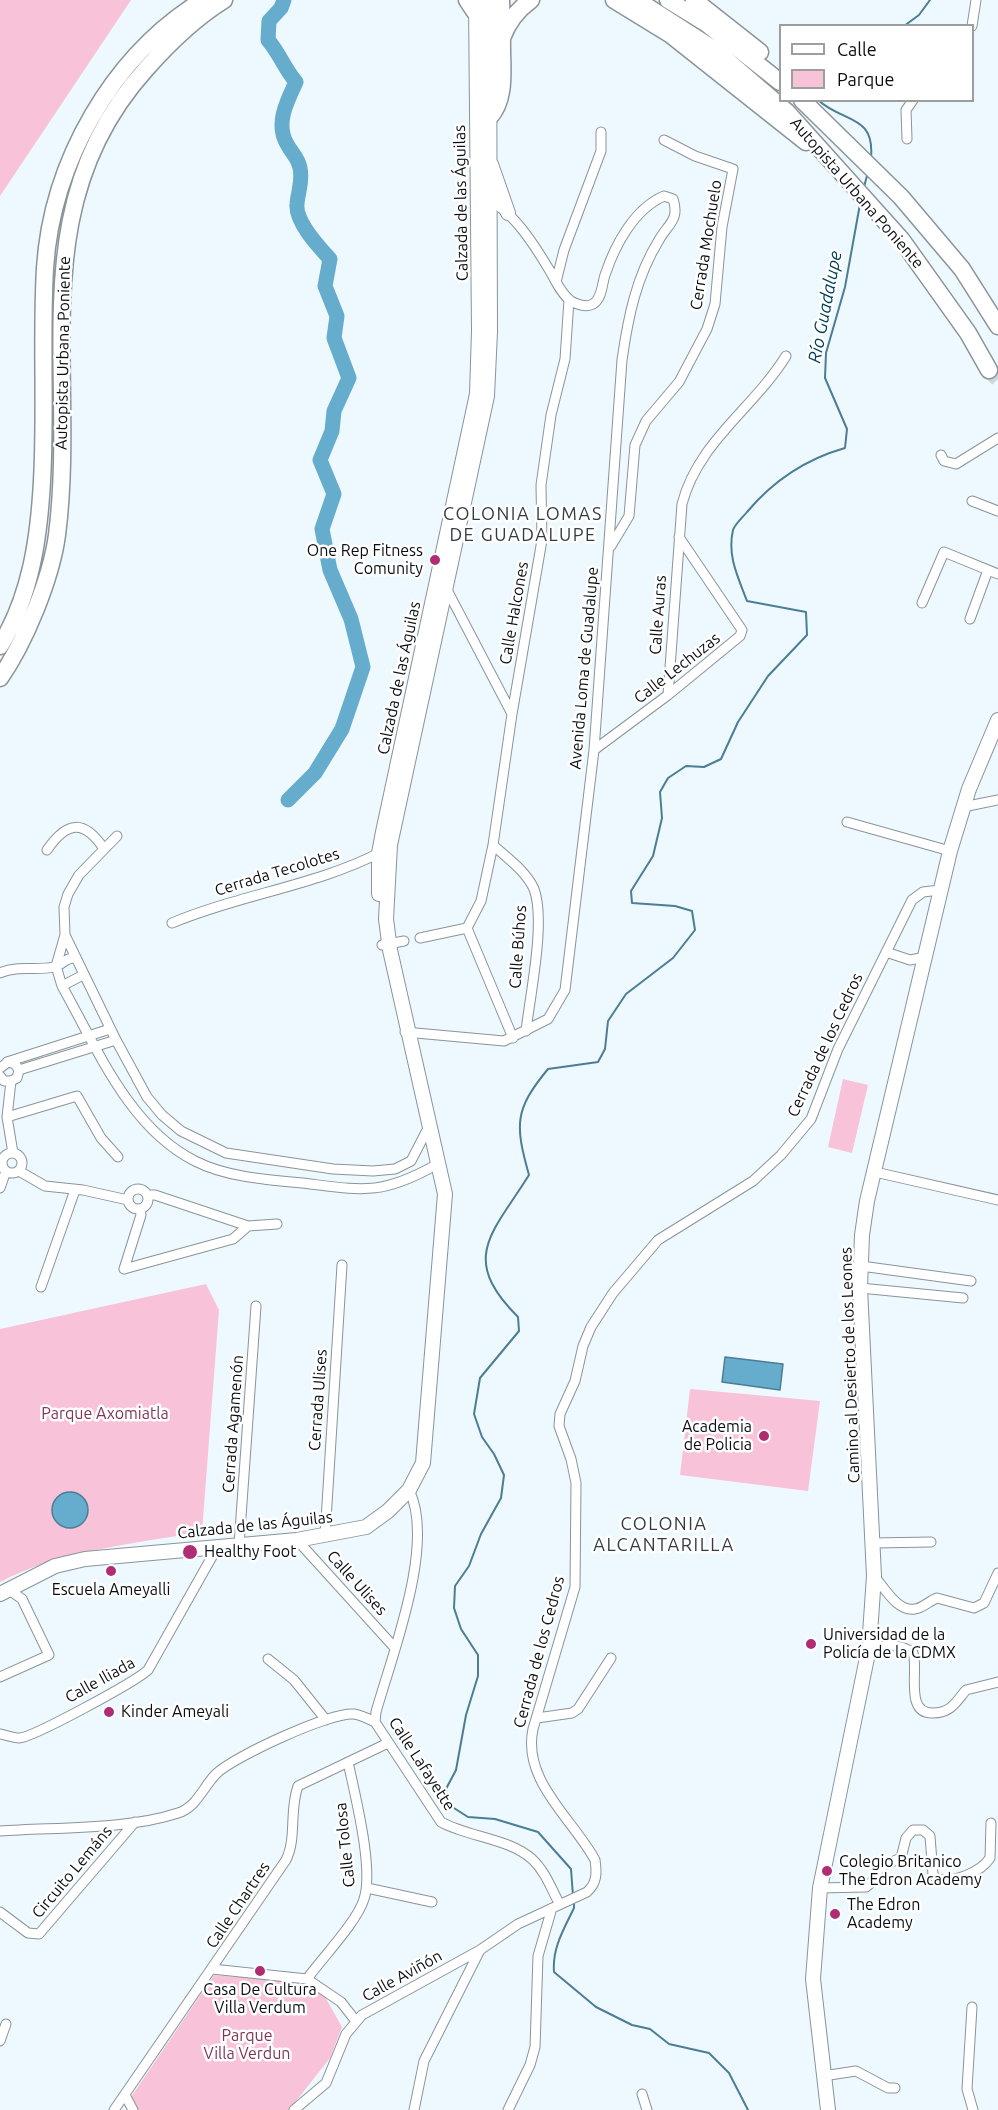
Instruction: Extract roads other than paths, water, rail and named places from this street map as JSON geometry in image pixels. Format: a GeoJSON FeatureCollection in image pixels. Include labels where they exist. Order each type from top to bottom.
{"type":"FeatureCollection","features":[{"type":"Feature","properties":{"kind":"highway","name":"Autopista Urbana Poniente"},"geometry":{"type":"LineString","coordinates":[[0,646],[27,583],[39,534],[44,449],[45,268],[50,225],[63,179],[82,133],[103,97],[207,11],[224,0]]}},
{"type":"Feature","properties":{"kind":"highway"},"geometry":{"type":"LineString","coordinates":[[502,38],[515,14],[531,0]]}},
{"type":"Feature","properties":{"kind":"highway","name":"Autopista Urbana Poniente"},"geometry":{"type":"LineString","coordinates":[[614,0],[636,4],[715,50],[787,112],[914,256],[968,333],[989,370]]}},
{"type":"Feature","properties":{"kind":"highway"},"geometry":{"type":"LineString","coordinates":[[668,0],[707,24],[779,81]]}},
{"type":"Feature","properties":{"kind":"highway"},"geometry":{"type":"LineString","coordinates":[[694,0],[733,27],[779,70]]}},
{"type":"Feature","properties":{"kind":"highway"},"geometry":{"type":"LineString","coordinates":[[489,118],[501,97],[500,1]]}},
{"type":"Feature","properties":{"kind":"highway","name":"Autopista Urbana Poniente"},"geometry":{"type":"LineString","coordinates":[[0,678],[14,657],[40,596],[57,537],[61,482],[62,274],[67,231],[78,184],[96,140],[117,105],[129,76],[198,2]]}},
{"type":"Feature","properties":{"kind":"highway","name":"Autopista Urbana Poniente"},"geometry":{"type":"LineString","coordinates":[[806,102],[901,197],[962,269],[998,326]]}},
{"type":"Feature","properties":{"kind":"main road","name":"Calzada de las Águilas"},"geometry":{"type":"LineString","coordinates":[[483,201],[489,160],[489,118],[500,1]]}},
{"type":"Feature","properties":{"kind":"main road","name":"Calzada de las Águilas"},"geometry":{"type":"LineString","coordinates":[[4,1592],[55,1566],[85,1559],[297,1540],[366,1527],[388,1511],[409,1490],[423,1463],[445,1194],[440,1164],[386,944],[385,849],[443,583],[487,396],[483,201],[473,4]]}},
{"type":"Feature","properties":{"kind":"main road"},"geometry":{"type":"LineString","coordinates":[[489,160],[504,196],[508,213]]}},
{"type":"Feature","properties":{"kind":"main road","name":"Camino al Desierto de los Leones"},"geometry":{"type":"LineString","coordinates":[[828,2110],[813,1979],[821,1884],[869,1648],[874,1576],[860,1288],[862,1235],[950,851],[963,807],[998,720]]}},
{"type":"Feature","properties":{"kind":"main road","name":"Calzada de las Águilas"},"geometry":{"type":"LineString","coordinates":[[407,1031],[442,1216]]}},
{"type":"Feature","properties":{"kind":"street"},"geometry":{"type":"LineString","coordinates":[[972,24],[976,0]]}},
{"type":"Feature","properties":{"kind":"street"},"geometry":{"type":"LineString","coordinates":[[907,139],[906,110],[912,102]]}},
{"type":"Feature","properties":{"kind":"street"},"geometry":{"type":"LineString","coordinates":[[556,282],[564,250],[601,151],[601,132]]}},
{"type":"Feature","properties":{"kind":"street","name":"Cerrada Mochuelo"},"geometry":{"type":"LineString","coordinates":[[609,548],[629,516],[635,445],[646,421],[679,382],[707,329],[715,304],[722,227],[733,169],[695,156],[664,140]]}},
{"type":"Feature","properties":{"kind":"street","name":"Avenida Loma de Guadalupe"},"geometry":{"type":"LineString","coordinates":[[407,1031],[494,1041],[513,1038],[548,1019],[565,990],[594,750],[622,360],[630,306],[660,238],[675,220],[676,209],[673,200],[664,196],[651,202],[638,215],[617,245],[600,296],[593,304],[584,306],[569,300]]}},
{"type":"Feature","properties":{"kind":"street"},"geometry":{"type":"LineString","coordinates":[[483,201],[508,213],[538,252],[569,300]]}},
{"type":"Feature","properties":{"kind":"street","name":"Calle Halcones"},"geometry":{"type":"LineString","coordinates":[[467,928],[481,901],[493,845],[512,714],[542,540],[541,485],[551,415],[565,359],[569,300]]}},
{"type":"Feature","properties":{"kind":"street"},"geometry":{"type":"LineString","coordinates":[[679,537],[684,494],[700,459],[766,386],[786,356]]}},
{"type":"Feature","properties":{"kind":"street"},"geometry":{"type":"LineString","coordinates":[[941,455],[944,461],[956,464],[998,438]]}},
{"type":"Feature","properties":{"kind":"street"},"geometry":{"type":"LineString","coordinates":[[972,501],[998,511]]}},
{"type":"Feature","properties":{"kind":"street","name":"Calle Auras"},"geometry":{"type":"LineString","coordinates":[[668,695],[679,537]]}},
{"type":"Feature","properties":{"kind":"street","name":"Calle Lechuzas"},"geometry":{"type":"LineString","coordinates":[[594,750],[731,645],[742,630],[679,537]]}},
{"type":"Feature","properties":{"kind":"street"},"geometry":{"type":"LineString","coordinates":[[922,603],[944,552],[998,574]]}},
{"type":"Feature","properties":{"kind":"street"},"geometry":{"type":"LineString","coordinates":[[970,619],[988,570]]}},
{"type":"Feature","properties":{"kind":"street"},"geometry":{"type":"LineString","coordinates":[[443,583],[512,714]]}},
{"type":"Feature","properties":{"kind":"street"},"geometry":{"type":"LineString","coordinates":[[963,807],[998,800]]}},
{"type":"Feature","properties":{"kind":"street"},"geometry":{"type":"LineString","coordinates":[[847,822],[950,851]]}},
{"type":"Feature","properties":{"kind":"street"},"geometry":{"type":"LineString","coordinates":[[47,850],[58,834],[68,828],[82,828],[93,832],[104,849]]}},
{"type":"Feature","properties":{"kind":"street"},"geometry":{"type":"LineString","coordinates":[[117,836],[79,875],[68,894],[64,907],[65,935],[56,966],[62,986],[90,1036],[129,1102],[146,1124],[172,1148],[197,1162],[224,1171],[365,1191],[393,1186],[434,1167]]}},
{"type":"Feature","properties":{"kind":"street","name":"Calle Búhos"},"geometry":{"type":"LineString","coordinates":[[493,845],[525,874],[533,888],[539,909],[526,1031]]}},
{"type":"Feature","properties":{"kind":"street","name":"Cerrada Tecolotes"},"geometry":{"type":"LineString","coordinates":[[172,923],[196,913],[344,867],[385,849]]}},
{"type":"Feature","properties":{"kind":"street","name":"Cerrada de los Cedros"},"geometry":{"type":"LineString","coordinates":[[558,1904],[586,1892],[595,1881],[595,1860],[536,1770],[530,1753],[537,1718],[575,1587],[576,1483],[571,1459],[559,1426],[560,1414],[575,1381],[583,1346],[591,1327],[612,1293],[658,1240],[753,1181],[781,1155],[811,1119],[838,1049],[912,900],[923,892],[940,890]]}},
{"type":"Feature","properties":{"kind":"street"},"geometry":{"type":"LineString","coordinates":[[420,938],[467,928],[513,1038]]}},
{"type":"Feature","properties":{"kind":"street"},"geometry":{"type":"LineString","coordinates":[[65,935],[110,1029],[147,1096],[181,1131],[202,1144],[226,1153],[333,1169],[373,1172],[395,1169],[411,1161],[426,1132]]}},
{"type":"Feature","properties":{"kind":"street"},"geometry":{"type":"LineString","coordinates":[[386,944],[404,941]]}},
{"type":"Feature","properties":{"kind":"street"},"geometry":{"type":"LineString","coordinates":[[886,952],[910,960],[926,957]]}},
{"type":"Feature","properties":{"kind":"street"},"geometry":{"type":"LineString","coordinates":[[0,973],[18,967],[56,966],[69,958],[76,958]]}},
{"type":"Feature","properties":{"kind":"street"},"geometry":{"type":"LineString","coordinates":[[62,986],[83,975]]}},
{"type":"Feature","properties":{"kind":"street"},"geometry":{"type":"LineString","coordinates":[[3,1065],[110,1029]]}},
{"type":"Feature","properties":{"kind":"street"},"geometry":{"type":"LineString","coordinates":[[78,1040],[83,1052]]}},
{"type":"Feature","properties":{"kind":"street"},"geometry":{"type":"LineString","coordinates":[[18,1070],[97,1048],[116,1040]]}},
{"type":"Feature","properties":{"kind":"street"},"geometry":{"type":"LineString","coordinates":[[0,1076],[4,1081],[11,1082],[17,1078],[18,1070],[15,1064],[3,1065]]}},
{"type":"Feature","properties":{"kind":"street"},"geometry":{"type":"LineString","coordinates":[[3,1166],[13,1173],[19,1171],[22,1165],[21,1158],[13,1153],[6,1117],[11,1082]]}},
{"type":"Feature","properties":{"kind":"street"},"geometry":{"type":"LineString","coordinates":[[6,1117],[77,1096],[101,1138],[118,1157]]}},
{"type":"Feature","properties":{"kind":"street"},"geometry":{"type":"LineString","coordinates":[[0,1188],[6,1155],[13,1153]]}},
{"type":"Feature","properties":{"kind":"street"},"geometry":{"type":"LineString","coordinates":[[411,1161],[415,1177]]}},
{"type":"Feature","properties":{"kind":"street"},"geometry":{"type":"LineString","coordinates":[[19,1171],[45,1186],[128,1200]]}},
{"type":"Feature","properties":{"kind":"street"},"geometry":{"type":"LineString","coordinates":[[875,1172],[998,1200]]}},
{"type":"Feature","properties":{"kind":"street"},"geometry":{"type":"LineString","coordinates":[[135,1189],[144,1191],[147,1195],[147,1203],[140,1209],[130,1207],[128,1200],[135,1189]]}},
{"type":"Feature","properties":{"kind":"street"},"geometry":{"type":"LineString","coordinates":[[41,1287],[75,1190]]}},
{"type":"Feature","properties":{"kind":"street"},"geometry":{"type":"LineString","coordinates":[[147,1195],[155,1195],[248,1226],[277,1224]]}},
{"type":"Feature","properties":{"kind":"street"},"geometry":{"type":"LineString","coordinates":[[140,1209],[141,1215],[124,1269],[233,1239],[248,1226]]}},
{"type":"Feature","properties":{"kind":"street","name":"Cerrada Ulises"},"geometry":{"type":"LineString","coordinates":[[325,1536],[342,1265]]}},
{"type":"Feature","properties":{"kind":"street"},"geometry":{"type":"LineString","coordinates":[[861,1266],[971,1281]]}},
{"type":"Feature","properties":{"kind":"street"},"geometry":{"type":"LineString","coordinates":[[860,1288],[963,1298]]}},
{"type":"Feature","properties":{"kind":"street","name":"Cerrada Agamenón"},"geometry":{"type":"LineString","coordinates":[[239,1545],[256,1306]]}},
{"type":"Feature","properties":{"kind":"street","name":"Calle Lafayette"},"geometry":{"type":"LineString","coordinates":[[409,1490],[416,1505],[418,1536],[414,1575],[375,1722],[441,1822],[454,1829],[523,1853],[543,1872],[558,1904]]}},
{"type":"Feature","properties":{"kind":"street","name":"Calle Ulises"},"geometry":{"type":"LineString","coordinates":[[297,1540],[394,1647]]}},
{"type":"Feature","properties":{"kind":"street"},"geometry":{"type":"LineString","coordinates":[[873,1544],[931,1542]]}},
{"type":"Feature","properties":{"kind":"street","name":"Calle Iliada"},"geometry":{"type":"LineString","coordinates":[[0,1734],[20,1738],[139,1678],[148,1670],[218,1546]]}},
{"type":"Feature","properties":{"kind":"street"},"geometry":{"type":"LineString","coordinates":[[874,1576],[898,1604],[908,1609],[916,1609],[937,1598],[974,1608],[984,1603],[998,1573]]}},
{"type":"Feature","properties":{"kind":"street"},"geometry":{"type":"LineString","coordinates":[[0,1677],[49,1655],[22,1599],[4,1592]]}},
{"type":"Feature","properties":{"kind":"street"},"geometry":{"type":"LineString","coordinates":[[869,1648],[893,1645],[907,1648],[913,1653],[916,1700],[923,1711],[931,1714],[953,1708],[966,1690],[998,1682]]}},
{"type":"Feature","properties":{"kind":"street"},"geometry":{"type":"LineString","coordinates":[[537,1718],[572,1713],[578,1709],[611,1658]]}},
{"type":"Feature","properties":{"kind":"street"},"geometry":{"type":"LineString","coordinates":[[268,1659],[294,1680],[326,1720]]}},
{"type":"Feature","properties":{"kind":"street","name":"Circuito Lemáns"},"geometry":{"type":"LineString","coordinates":[[0,1831],[135,1822],[181,1813],[198,1798],[215,1775],[234,1761],[326,1720],[353,1714],[375,1722]]}},
{"type":"Feature","properties":{"kind":"street","name":"Calle Chartres"},"geometry":{"type":"LineString","coordinates":[[114,2110],[286,1860],[290,1851],[294,1797],[298,1786],[388,1743]]}},
{"type":"Feature","properties":{"kind":"street","name":"Calle Tolosa"},"geometry":{"type":"LineString","coordinates":[[308,1979],[355,1915],[363,1902],[367,1888],[361,1833],[348,1762]]}},
{"type":"Feature","properties":{"kind":"street","name":"Circuito Lemáns"},"geometry":{"type":"LineString","coordinates":[[0,1912],[28,1933],[39,1934],[135,1822]]}},
{"type":"Feature","properties":{"kind":"street"},"geometry":{"type":"LineString","coordinates":[[821,1884],[866,1887],[873,1881],[880,1868],[901,1858],[906,1838],[913,1830],[923,1830],[930,1836],[933,1875],[937,1880],[947,1880],[977,1871],[990,1858],[991,1823]]}},
{"type":"Feature","properties":{"kind":"street"},"geometry":{"type":"LineString","coordinates":[[367,1888],[432,1902]]}},
{"type":"Feature","properties":{"kind":"street"},"geometry":{"type":"LineString","coordinates":[[508,2110],[530,2065],[535,2047],[538,1956],[558,1904]]}},
{"type":"Feature","properties":{"kind":"street","name":"Calle Aviñón"},"geometry":{"type":"LineString","coordinates":[[294,2110],[326,2083],[346,2034],[355,2020],[480,1950],[518,1924],[558,1904]]}},
{"type":"Feature","properties":{"kind":"street"},"geometry":{"type":"LineString","coordinates":[[414,2110],[424,2061],[480,1950]]}},
{"type":"Feature","properties":{"kind":"street"},"geometry":{"type":"LineString","coordinates":[[212,1969],[308,1979],[341,2002],[355,2020]]}},
{"type":"Feature","properties":{"kind":"street"},"geometry":{"type":"LineString","coordinates":[[972,2007],[967,2089],[973,2110]]}},
{"type":"Feature","properties":{"kind":"street"},"geometry":{"type":"LineString","coordinates":[[0,2041],[6,2024]]}},
{"type":"Feature","properties":{"kind":"street"},"geometry":{"type":"LineString","coordinates":[[823,2076],[856,2071],[888,2088],[895,2088]]}},
{"type":"Feature","properties":{"kind":"street"},"geometry":{"type":"LineString","coordinates":[[642,2094],[647,2110]]}},
{"type":"Feature","properties":{"kind":"street"},"geometry":{"type":"LineString","coordinates":[[125,2095],[133,2110]]}},
{"type":"Feature","properties":{"kind":"water"},"geometry":{"type":"Polygon","coordinates":[[[725,1357],[783,1364],[780,1390],[722,1382],[725,1357]]]}},
{"type":"Feature","properties":{"kind":"water"},"geometry":{"type":"Polygon","coordinates":[[[70,1492],[83,1497],[88,1510],[83,1523],[70,1528],[57,1523],[52,1510],[57,1497],[70,1492]]]}},
{"type":"Feature","properties":{"kind":"waterway"},"geometry":{"type":"LineString","coordinates":[[284,0],[281,8],[269,21],[268,40],[296,82],[284,113],[282,129],[301,173],[297,211],[309,234],[330,259],[325,286],[337,316],[334,338],[349,378],[334,411],[332,431],[320,460],[334,494],[322,529],[330,570],[351,619],[363,667],[342,729],[315,773],[288,800]]}},
{"type":"Feature","properties":{"kind":"waterway","name":"Río Guadalupe"},"geometry":{"type":"LineString","coordinates":[[907,24],[919,15],[930,0]]}},
{"type":"Feature","properties":{"kind":"waterway","name":"Río Guadalupe"},"geometry":{"type":"LineString","coordinates":[[821,102],[863,126],[871,144],[871,158]]}},
{"type":"Feature","properties":{"kind":"waterway","name":"Río Guadalupe"},"geometry":{"type":"LineString","coordinates":[[864,187],[868,172]]}},
{"type":"Feature","properties":{"kind":"waterway","name":"Río Guadalupe"},"geometry":{"type":"LineString","coordinates":[[573,1896],[571,1869],[538,1832],[495,1819],[468,1817],[446,1803],[447,1787],[456,1770],[466,1715],[478,1676],[478,1655],[461,1629],[454,1608],[455,1586],[469,1566],[481,1534],[501,1498],[504,1475],[494,1454],[482,1437],[474,1414],[480,1378],[519,1331],[518,1317],[500,1296],[490,1278],[486,1262],[487,1246],[503,1214],[529,1175],[520,1130],[523,1107],[537,1083],[548,1069],[598,1062],[605,1049],[608,1021],[626,994],[673,958],[695,930],[692,911],[675,906],[632,903],[631,891],[653,856],[662,818],[660,792],[668,778],[686,766],[704,767],[721,759],[738,722],[768,676],[807,635],[806,612],[747,601],[732,558],[733,530],[757,501],[791,472],[817,458],[845,448],[847,429],[825,378],[826,353],[845,287],[860,204]]}},
{"type":"Feature","properties":{"kind":"waterway","name":"Río Guadalupe"},"geometry":{"type":"LineString","coordinates":[[574,1901],[574,1908],[557,1947],[554,1972],[596,2007],[632,2025],[650,2029],[669,2044],[709,2053],[729,2073],[748,2110]]}},
{"type":"Feature","properties":{"kind":"tunnel"},"geometry":{"type":"LineString","coordinates":[[989,370],[998,379]]}},
{"type":"Feature","properties":{"kind":"place","name":"One Rep Fitness Comunity"},"geometry":{"type":"Point","coordinates":[435,560]}},
{"type":"Feature","properties":{"kind":"place","name":"Academia de Policia"},"geometry":{"type":"Point","coordinates":[764,1436]}},
{"type":"Feature","properties":{"kind":"place","name":"Healthy Foot"},"geometry":{"type":"Point","coordinates":[190,1552]}},
{"type":"Feature","properties":{"kind":"place","name":"Escuela Ameyalli"},"geometry":{"type":"Point","coordinates":[111,1571]}},
{"type":"Feature","properties":{"kind":"place","name":"Universidad de la Policía de la CDMX"},"geometry":{"type":"Point","coordinates":[811,1644]}},
{"type":"Feature","properties":{"kind":"place","name":"Kinder Ameyali"},"geometry":{"type":"Point","coordinates":[109,1712]}},
{"type":"Feature","properties":{"kind":"place","name":"Colegio Britanico The Edron Academy"},"geometry":{"type":"Point","coordinates":[827,1871]}},
{"type":"Feature","properties":{"kind":"place","name":"The Edron Academy"},"geometry":{"type":"Point","coordinates":[835,1914]}},
{"type":"Feature","properties":{"kind":"place","name":"Casa De Cultura Villa Verdum"},"geometry":{"type":"Point","coordinates":[260,1971]}},
{"type":"Feature","properties":{"kind":"district","name":"COLONIA LOMAS DE GUADALUPE"},"geometry":{"type":"Point","coordinates":[523,524]}},
{"type":"Feature","properties":{"kind":"district","name":"COLONIA ALCANTARILLA"},"geometry":{"type":"Point","coordinates":[664,1534]}},
{"type":"Feature","properties":{"kind":"park label","name":"Parque Axomiatla"},"geometry":{"type":"Point","coordinates":[105,1414]}},
{"type":"Feature","properties":{"kind":"park label","name":"Parque Villa Verdun"},"geometry":{"type":"Point","coordinates":[247,2045]}}]}
